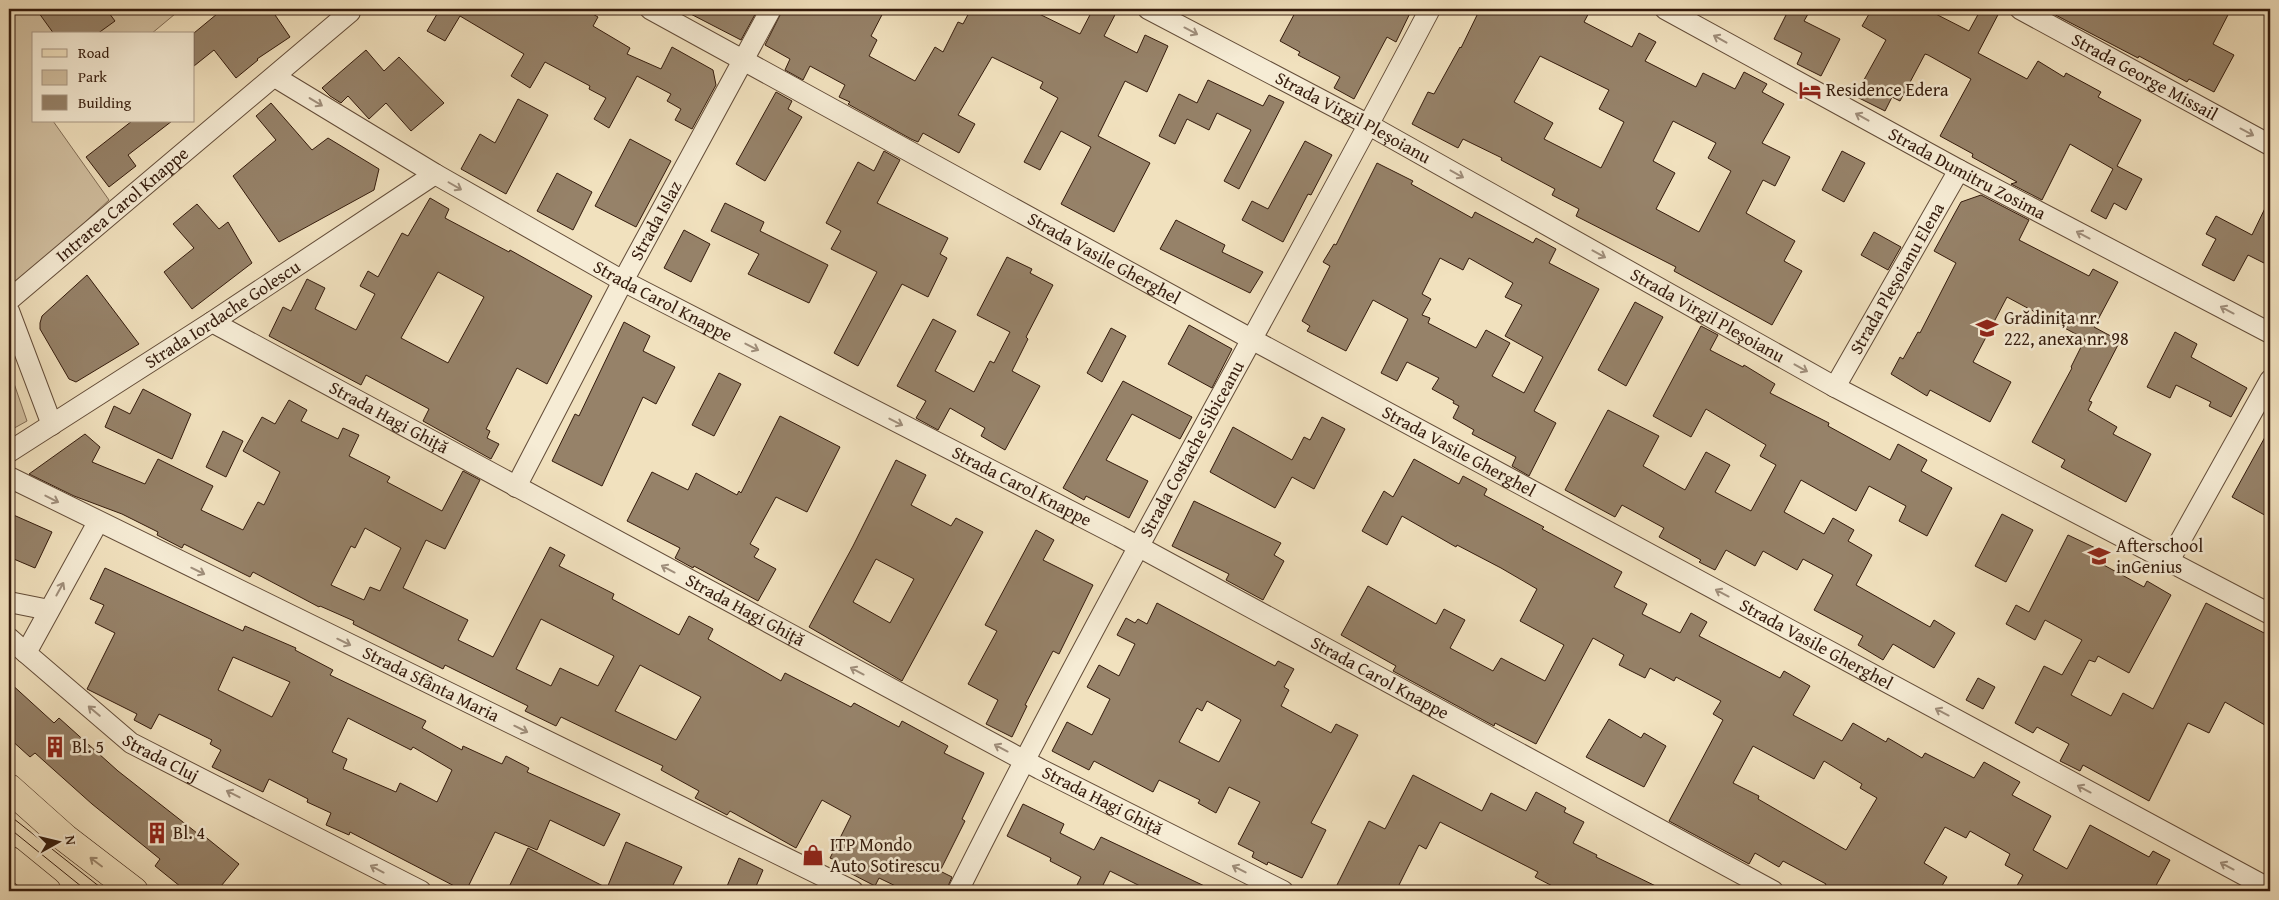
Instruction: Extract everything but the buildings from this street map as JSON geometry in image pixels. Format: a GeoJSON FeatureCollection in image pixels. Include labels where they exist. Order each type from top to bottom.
{"type":"FeatureCollection","features":[{"type":"Feature","properties":{"kind":"main road"},"geometry":{"type":"LineString","coordinates":[[9,788],[65,838],[134,891]]}},
{"type":"Feature","properties":{"kind":"main road"},"geometry":{"type":"LineString","coordinates":[[9,860],[47,891]]}},
{"type":"Feature","properties":{"kind":"street","name":"Strada Vasile Gherghel"},"geometry":{"type":"LineString","coordinates":[[650,9],[1253,340],[2270,889]]}},
{"type":"Feature","properties":{"kind":"street","name":"Strada Islaz"},"geometry":{"type":"LineString","coordinates":[[516,487],[623,281],[771,9]]}},
{"type":"Feature","properties":{"kind":"street","name":"Strada Virgil Pleșoianu"},"geometry":{"type":"LineString","coordinates":[[1148,9],[1369,125],[1835,387],[2270,614]]}},
{"type":"Feature","properties":{"kind":"street","name":"Strada Costache Sibiceanu"},"geometry":{"type":"LineString","coordinates":[[958,891],[1023,760],[1253,340],[1430,9]]}},
{"type":"Feature","properties":{"kind":"street","name":"Strada Dumitru Zosima"},"geometry":{"type":"LineString","coordinates":[[1665,9],[1959,170],[2270,333]]}},
{"type":"Feature","properties":{"kind":"street","name":"Strada George Missail"},"geometry":{"type":"LineString","coordinates":[[2020,9],[2270,145]]}},
{"type":"Feature","properties":{"kind":"street","name":"Intrarea Carol Knappe"},"geometry":{"type":"LineString","coordinates":[[9,300],[350,12]]}},
{"type":"Feature","properties":{"kind":"street","name":"Strada Carol Knappe"},"geometry":{"type":"LineString","coordinates":[[275,76],[435,174],[623,281],[1139,548],[1773,891]]}},
{"type":"Feature","properties":{"kind":"street","name":"Strada Pleșoianu Elena"},"geometry":{"type":"LineString","coordinates":[[1835,387],[1959,170]]}},
{"type":"Feature","properties":{"kind":"street","name":"Strada Iordache Golescu"},"geometry":{"type":"LineString","coordinates":[[9,452],[212,322],[435,174]]}},
{"type":"Feature","properties":{"kind":"street"},"geometry":{"type":"LineString","coordinates":[[9,311],[52,425]]}},
{"type":"Feature","properties":{"kind":"street","name":"Strada Hagi Ghiță"},"geometry":{"type":"LineString","coordinates":[[212,322],[1023,760],[1282,891]]}},
{"type":"Feature","properties":{"kind":"street"},"geometry":{"type":"LineString","coordinates":[[2169,561],[2270,380]]}},
{"type":"Feature","properties":{"kind":"street","name":"Strada Sfânta Maria"},"geometry":{"type":"LineString","coordinates":[[9,477],[852,891]]}},
{"type":"Feature","properties":{"kind":"street"},"geometry":{"type":"LineString","coordinates":[[26,653],[98,522]]}},
{"type":"Feature","properties":{"kind":"street"},"geometry":{"type":"LineString","coordinates":[[9,602],[49,610]]}},
{"type":"Feature","properties":{"kind":"street","name":"Strada Cluj"},"geometry":{"type":"LineString","coordinates":[[9,638],[131,742],[420,891]]}},
{"type":"Feature","properties":{"kind":"green space"},"geometry":{"type":"Polygon","coordinates":[[[9,9],[181,9],[153,32],[32,32],[32,122],[54,122],[109,200],[9,292],[9,9]]]}},
{"type":"Feature","properties":{"kind":"green space"},"geometry":{"type":"Polygon","coordinates":[[[9,369],[27,421],[9,431],[9,369]]]}},
{"type":"Feature","properties":{"kind":"tram line"},"geometry":{"type":"LineString","coordinates":[[9,815],[105,891]]}},
{"type":"Feature","properties":{"kind":"tram line"},"geometry":{"type":"LineString","coordinates":[[9,828],[87,891]]}},
{"type":"Feature","properties":{"kind":"place","name":"Residence Edera"},"geometry":{"type":"Point","coordinates":[1810,90]}},
{"type":"Feature","properties":{"kind":"place","name":"Grădinița nr. 222, anexa nr. 98"},"geometry":{"type":"Point","coordinates":[1987,328]}},
{"type":"Feature","properties":{"kind":"place","name":"Afterschool inGenius"},"geometry":{"type":"Point","coordinates":[2099,556]}},
{"type":"Feature","properties":{"kind":"place","name":"Bl. 5"},"geometry":{"type":"Point","coordinates":[55,747]}},
{"type":"Feature","properties":{"kind":"place","name":"Bl. 4"},"geometry":{"type":"Point","coordinates":[157,833]}},
{"type":"Feature","properties":{"kind":"place","name":"ITP Mondo Auto Sotirescu"},"geometry":{"type":"Point","coordinates":[813,855]}}]}
